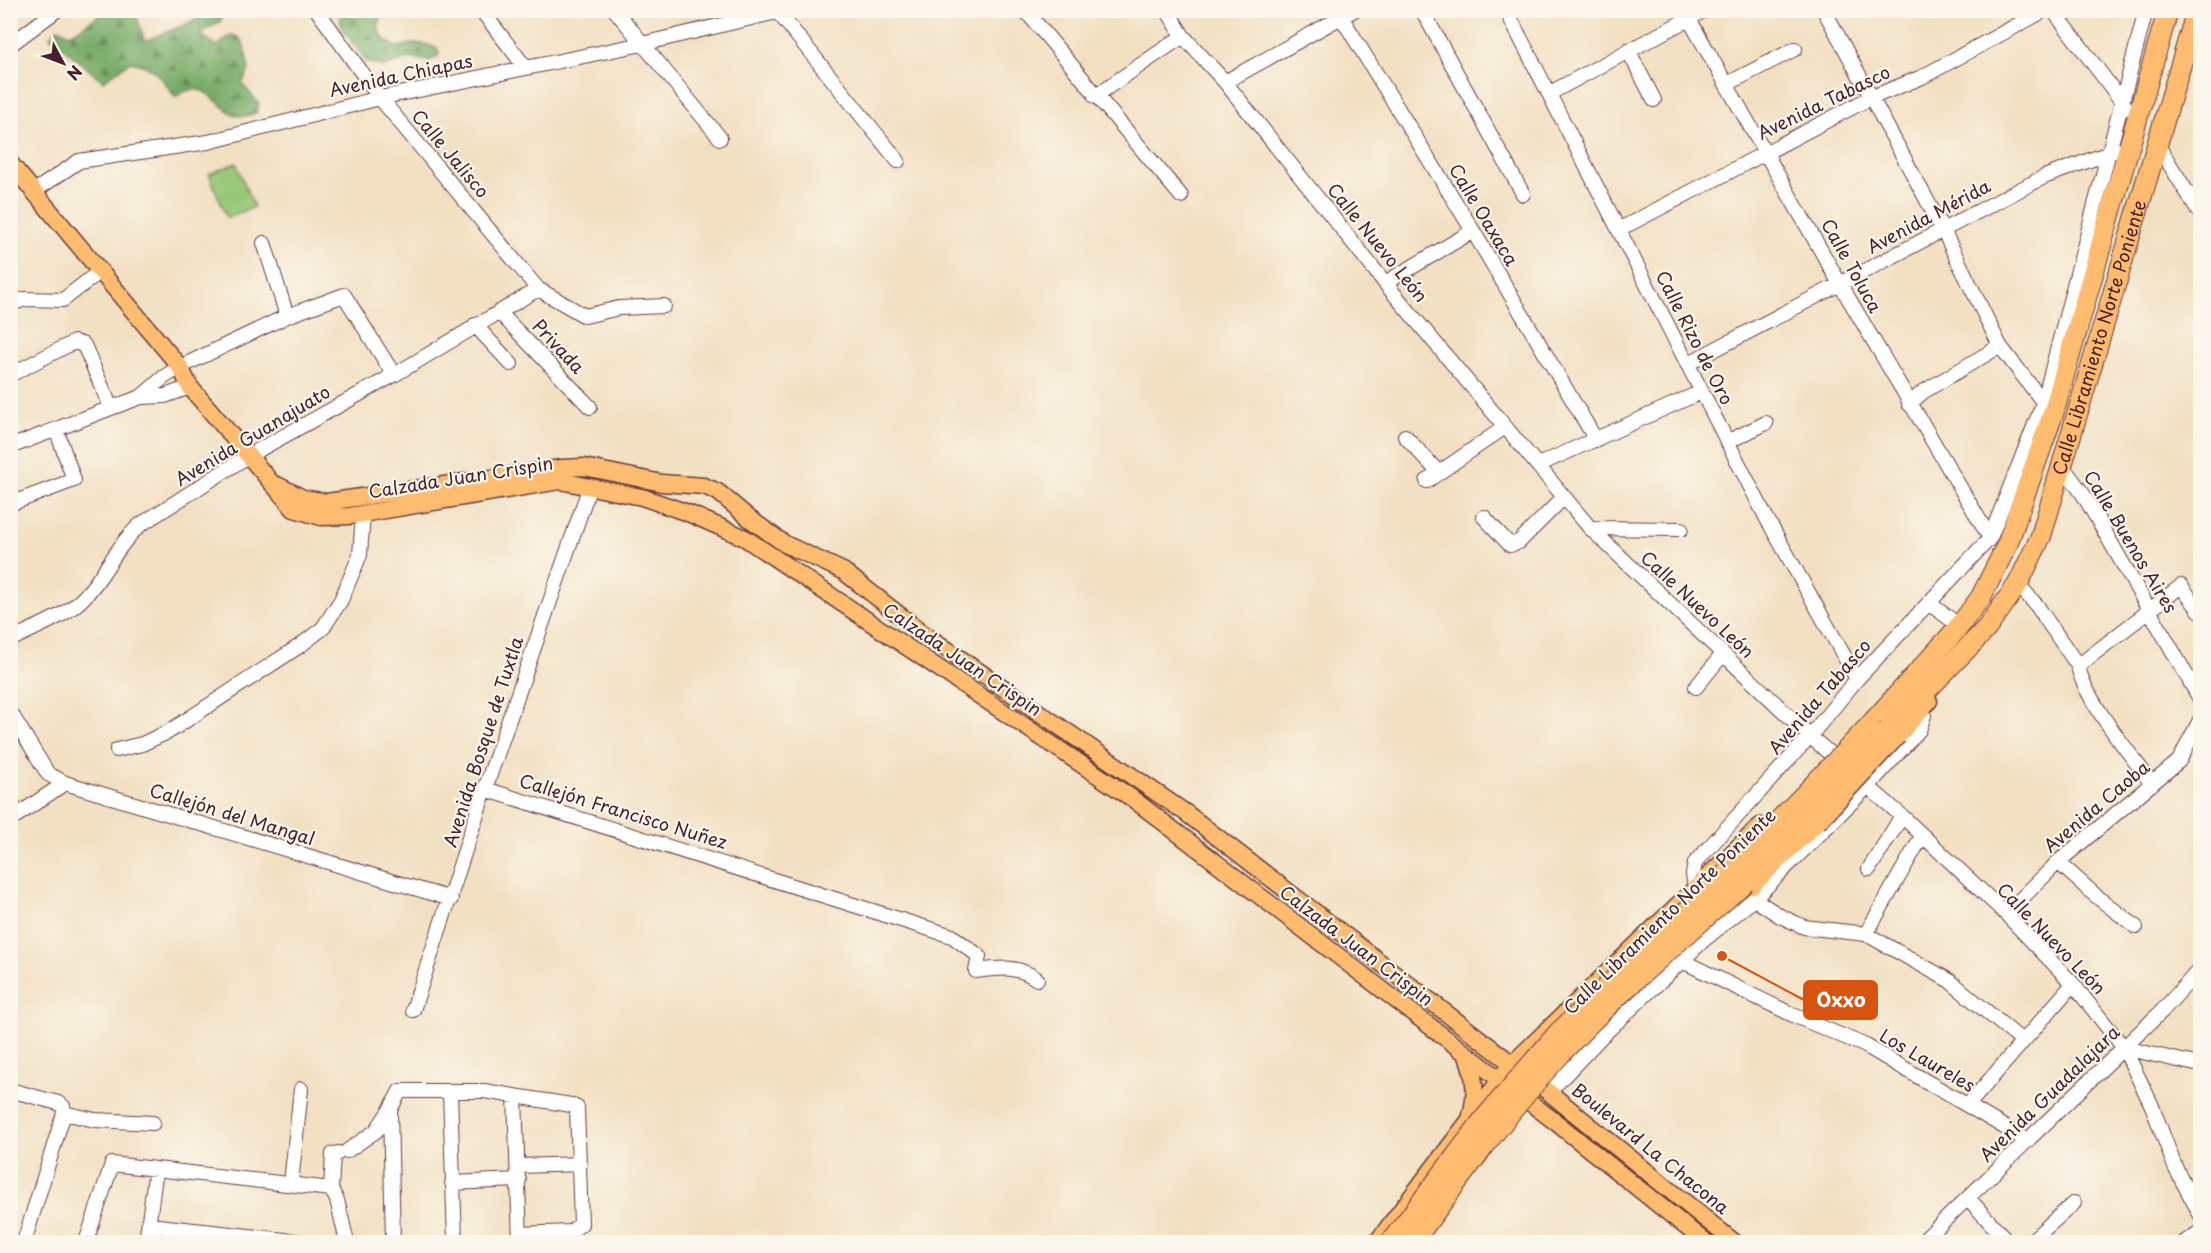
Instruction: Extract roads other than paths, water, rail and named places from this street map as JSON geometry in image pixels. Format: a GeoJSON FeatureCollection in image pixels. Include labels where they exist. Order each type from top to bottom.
{"type":"FeatureCollection","features":[{"type":"Feature","properties":{"kind":"highway","name":"Calle Libramiento Norte Poniente"},"geometry":{"type":"LineString","coordinates":[[1413,1242],[1502,1122],[1557,1058],[1640,976],[1743,883],[1877,730],[1981,597],[2002,556],[2048,408],[2131,109],[2157,46],[2168,10]]}},
{"type":"Feature","properties":{"kind":"highway","name":"Calle Libramiento Norte Poniente"},"geometry":{"type":"LineString","coordinates":[[1877,730],[1969,648],[2003,608],[2018,584],[2041,536],[2197,10]]}},
{"type":"Feature","properties":{"kind":"highway"},"geometry":{"type":"LineString","coordinates":[[2157,46],[2184,54]]}},
{"type":"Feature","properties":{"kind":"highway","name":"Calle Libramiento Norte Poniente"},"geometry":{"type":"LineString","coordinates":[[1391,1242],[1484,1119],[1559,1032],[1743,883]]}},
{"type":"Feature","properties":{"kind":"main road","name":"Calzada Juan Crispin"},"geometry":{"type":"LineString","coordinates":[[10,163],[180,367],[190,387],[294,509],[321,517],[363,514],[560,481],[642,497],[688,513],[745,538],[1133,799],[1558,1124],[1705,1242]]}},
{"type":"Feature","properties":{"kind":"main road","name":"Calzada Juan Crispin"},"geometry":{"type":"LineString","coordinates":[[266,477],[286,491],[327,502],[561,468],[584,467],[662,483],[704,486],[721,494],[750,519],[786,544],[843,571],[920,631],[1186,813],[1545,1089]]}},
{"type":"Feature","properties":{"kind":"main road"},"geometry":{"type":"LineString","coordinates":[[688,513],[689,495],[704,486]]}},
{"type":"Feature","properties":{"kind":"main road"},"geometry":{"type":"LineString","coordinates":[[707,521],[718,510],[721,494]]}},
{"type":"Feature","properties":{"kind":"main road","name":"Calle Libramiento Norte Poniente"},"geometry":{"type":"LineString","coordinates":[[1423,1242],[1490,1149],[1528,1101],[1545,1089],[1575,1050],[1733,906],[1809,810],[1877,730],[1934,645],[1953,621],[1981,597]]}},
{"type":"Feature","properties":{"kind":"main road","name":"Calle Libramiento Norte Poniente"},"geometry":{"type":"LineString","coordinates":[[1377,1242],[1512,1064],[1811,775],[1877,730],[1921,709],[1961,665],[1969,648]]}},
{"type":"Feature","properties":{"kind":"main road"},"geometry":{"type":"LineString","coordinates":[[1483,1043],[1511,1047],[1534,1042]]}},
{"type":"Feature","properties":{"kind":"main road"},"geometry":{"type":"LineString","coordinates":[[1467,1055],[1474,1076],[1475,1099],[1469,1121]]}},
{"type":"Feature","properties":{"kind":"main road","name":"Boulevard La Chacona"},"geometry":{"type":"LineString","coordinates":[[1545,1089],[1734,1242]]}},
{"type":"Feature","properties":{"kind":"street"},"geometry":{"type":"LineString","coordinates":[[10,45],[57,10]]}},
{"type":"Feature","properties":{"kind":"street","name":"Calle Jalisco"},"geometry":{"type":"LineString","coordinates":[[317,10],[380,98],[538,289]]}},
{"type":"Feature","properties":{"kind":"street"},"geometry":{"type":"LineString","coordinates":[[481,10],[526,68]]}},
{"type":"Feature","properties":{"kind":"street"},"geometry":{"type":"LineString","coordinates":[[615,10],[720,138]]}},
{"type":"Feature","properties":{"kind":"street"},"geometry":{"type":"LineString","coordinates":[[1025,10],[1095,96],[1182,196]]}},
{"type":"Feature","properties":{"kind":"street","name":"Calle Nuevo León"},"geometry":{"type":"LineString","coordinates":[[1167,10],[1183,36],[1225,82],[1385,283],[1590,528],[1810,736],[1902,816],[2006,914],[2073,984],[2124,1048],[2152,1106],[2175,1167],[2200,1214]]}},
{"type":"Feature","properties":{"kind":"street"},"geometry":{"type":"LineString","coordinates":[[1225,82],[1339,14],[1354,10]]}},
{"type":"Feature","properties":{"kind":"street"},"geometry":{"type":"LineString","coordinates":[[1422,10],[1523,194]]}},
{"type":"Feature","properties":{"kind":"street","name":"Calle Rizo de Oro"},"geometry":{"type":"LineString","coordinates":[[1506,10],[1767,519],[1857,679]]}},
{"type":"Feature","properties":{"kind":"street"},"geometry":{"type":"LineString","coordinates":[[1550,93],[1628,50],[1686,14],[1705,10]]}},
{"type":"Feature","properties":{"kind":"street"},"geometry":{"type":"LineString","coordinates":[[1824,10],[1943,230],[2000,346],[2048,408]]}},
{"type":"Feature","properties":{"kind":"street","name":"Avenida Tabasco"},"geometry":{"type":"LineString","coordinates":[[1620,229],[1870,98],[1922,77],[2045,10]]}},
{"type":"Feature","properties":{"kind":"street"},"geometry":{"type":"LineString","coordinates":[[2053,10],[2131,109]]}},
{"type":"Feature","properties":{"kind":"street"},"geometry":{"type":"LineString","coordinates":[[2131,109],[2146,10]]}},
{"type":"Feature","properties":{"kind":"street"},"geometry":{"type":"LineString","coordinates":[[781,11],[898,161]]}},
{"type":"Feature","properties":{"kind":"street","name":"Avenida Chiapas"},"geometry":{"type":"LineString","coordinates":[[33,192],[80,161],[208,142],[380,98],[642,44],[781,11]]}},
{"type":"Feature","properties":{"kind":"street","name":"Calle Oaxaca"},"geometry":{"type":"LineString","coordinates":[[1339,14],[1473,231],[1596,440]]}},
{"type":"Feature","properties":{"kind":"street","name":"Calle Toluca"},"geometry":{"type":"LineString","coordinates":[[1686,14],[1839,284],[1990,537]]}},
{"type":"Feature","properties":{"kind":"street"},"geometry":{"type":"LineString","coordinates":[[1095,96],[1183,36]]}},
{"type":"Feature","properties":{"kind":"street"},"geometry":{"type":"LineString","coordinates":[[1726,84],[1795,49]]}},
{"type":"Feature","properties":{"kind":"street"},"geometry":{"type":"LineString","coordinates":[[1628,50],[1654,100]]}},
{"type":"Feature","properties":{"kind":"street"},"geometry":{"type":"LineString","coordinates":[[2157,144],[2200,213]]}},
{"type":"Feature","properties":{"kind":"street","name":"Avenida Mérida"},"geometry":{"type":"LineString","coordinates":[[1688,364],[2044,177],[2120,149]]}},
{"type":"Feature","properties":{"kind":"street"},"geometry":{"type":"LineString","coordinates":[[1385,283],[1473,231]]}},
{"type":"Feature","properties":{"kind":"street"},"geometry":{"type":"LineString","coordinates":[[264,243],[287,316]]}},
{"type":"Feature","properties":{"kind":"street"},"geometry":{"type":"LineString","coordinates":[[10,304],[21,299],[63,300],[99,272]]}},
{"type":"Feature","properties":{"kind":"street"},"geometry":{"type":"LineString","coordinates":[[538,289],[585,316],[619,308],[664,306]]}},
{"type":"Feature","properties":{"kind":"street","name":"Avenida Guanajuato"},"geometry":{"type":"LineString","coordinates":[[10,640],[61,614],[86,596],[128,536],[140,525],[248,456],[394,375],[538,289]]}},
{"type":"Feature","properties":{"kind":"street"},"geometry":{"type":"LineString","coordinates":[[141,397],[164,377],[180,367],[287,316],[344,295],[394,375]]}},
{"type":"Feature","properties":{"kind":"street","name":"Privada"},"geometry":{"type":"LineString","coordinates":[[499,312],[590,407]]}},
{"type":"Feature","properties":{"kind":"street"},"geometry":{"type":"LineString","coordinates":[[475,325],[511,364]]}},
{"type":"Feature","properties":{"kind":"street"},"geometry":{"type":"LineString","coordinates":[[10,375],[74,342],[80,342],[84,345],[111,408]]}},
{"type":"Feature","properties":{"kind":"street"},"geometry":{"type":"LineString","coordinates":[[1909,404],[1923,392],[2000,346]]}},
{"type":"Feature","properties":{"kind":"street"},"geometry":{"type":"LineString","coordinates":[[10,447],[141,397],[165,396],[190,387]]}},
{"type":"Feature","properties":{"kind":"street"},"geometry":{"type":"LineString","coordinates":[[1538,465],[1701,392]]}},
{"type":"Feature","properties":{"kind":"street","name":"Avenida Tabasco"},"geometry":{"type":"LineString","coordinates":[[1695,888],[1693,874],[1695,863],[1810,736],[1857,679],[1930,604],[1990,537],[2048,408]]}},
{"type":"Feature","properties":{"kind":"street"},"geometry":{"type":"LineString","coordinates":[[1727,442],[1766,423]]}},
{"type":"Feature","properties":{"kind":"street"},"geometry":{"type":"LineString","coordinates":[[1406,436],[1433,477],[1505,427]]}},
{"type":"Feature","properties":{"kind":"street"},"geometry":{"type":"LineString","coordinates":[[10,504],[74,480],[56,429]]}},
{"type":"Feature","properties":{"kind":"street","name":"Calle Buenos Aires"},"geometry":{"type":"LineString","coordinates":[[2063,467],[2083,494],[2200,699]]}},
{"type":"Feature","properties":{"kind":"street","name":"Avenida Bosque de Tuxtla"},"geometry":{"type":"LineString","coordinates":[[413,1010],[452,899],[485,789],[590,486]]}},
{"type":"Feature","properties":{"kind":"street"},"geometry":{"type":"LineString","coordinates":[[1484,517],[1510,545],[1519,542],[1564,497]]}},
{"type":"Feature","properties":{"kind":"street"},"geometry":{"type":"LineString","coordinates":[[117,750],[142,744],[170,731],[301,645],[323,628],[342,600],[360,555],[363,514]]}},
{"type":"Feature","properties":{"kind":"street"},"geometry":{"type":"LineString","coordinates":[[1590,528],[1681,529]]}},
{"type":"Feature","properties":{"kind":"street"},"geometry":{"type":"LineString","coordinates":[[1972,559],[2002,556]]}},
{"type":"Feature","properties":{"kind":"street"},"geometry":{"type":"LineString","coordinates":[[2018,584],[2037,606],[2078,666],[2080,676],[2094,702],[2152,784]]}},
{"type":"Feature","properties":{"kind":"street"},"geometry":{"type":"LineString","coordinates":[[2078,666],[2181,586],[2200,611]]}},
{"type":"Feature","properties":{"kind":"street"},"geometry":{"type":"LineString","coordinates":[[1930,604],[1953,621]]}},
{"type":"Feature","properties":{"kind":"street"},"geometry":{"type":"LineString","coordinates":[[1696,687],[1723,654]]}},
{"type":"Feature","properties":{"kind":"street"},"geometry":{"type":"LineString","coordinates":[[1677,959],[1743,883],[1868,786],[1919,730],[1924,715],[1921,709]]}},
{"type":"Feature","properties":{"kind":"street"},"geometry":{"type":"LineString","coordinates":[[10,712],[48,774],[65,783],[10,820]]}},
{"type":"Feature","properties":{"kind":"street","name":"Avenida Caoba"},"geometry":{"type":"LineString","coordinates":[[2006,914],[2058,862],[2179,761],[2200,720]]}},
{"type":"Feature","properties":{"kind":"street","name":"Callejón del Mangal"},"geometry":{"type":"LineString","coordinates":[[65,783],[452,899]]}},
{"type":"Feature","properties":{"kind":"street","name":"Callejón Francisco Nuñez"},"geometry":{"type":"LineString","coordinates":[[485,789],[751,870],[952,936],[978,956],[976,971],[1012,967],[1025,971],[1037,979]]}},
{"type":"Feature","properties":{"kind":"street"},"geometry":{"type":"LineString","coordinates":[[1869,869],[1902,816]]}},
{"type":"Feature","properties":{"kind":"street"},"geometry":{"type":"LineString","coordinates":[[1866,934],[1922,836]]}},
{"type":"Feature","properties":{"kind":"street"},"geometry":{"type":"LineString","coordinates":[[2058,862],[2136,927]]}},
{"type":"Feature","properties":{"kind":"street"},"geometry":{"type":"LineString","coordinates":[[1743,883],[1780,916],[1804,927],[1866,934],[1950,981],[2022,1041]]}},
{"type":"Feature","properties":{"kind":"street"},"geometry":{"type":"LineString","coordinates":[[2189,980],[2200,957]]}},
{"type":"Feature","properties":{"kind":"street","name":"Los Laureles"},"geometry":{"type":"LineString","coordinates":[[1677,959],[1793,1015],[1866,1046],[2028,1141]]}},
{"type":"Feature","properties":{"kind":"street","name":"Avenida Guadalajara"},"geometry":{"type":"LineString","coordinates":[[1922,1242],[2162,1011],[2200,969]]}},
{"type":"Feature","properties":{"kind":"street"},"geometry":{"type":"LineString","coordinates":[[1968,1105],[2073,984]]}},
{"type":"Feature","properties":{"kind":"street"},"geometry":{"type":"LineString","coordinates":[[2124,1048],[2200,1065]]}},
{"type":"Feature","properties":{"kind":"street"},"geometry":{"type":"LineString","coordinates":[[291,1183],[301,1089]]}},
{"type":"Feature","properties":{"kind":"street"},"geometry":{"type":"LineString","coordinates":[[10,1090],[58,1103],[63,1106],[64,1113],[24,1242]]}},
{"type":"Feature","properties":{"kind":"street"},"geometry":{"type":"LineString","coordinates":[[347,1242],[337,1200],[331,1189],[339,1153],[375,1131],[400,1091],[484,1091],[571,1104],[577,1108],[580,1164],[579,1228],[570,1232],[520,1238],[515,1096]]}},
{"type":"Feature","properties":{"kind":"street"},"geometry":{"type":"LineString","coordinates":[[450,1091],[455,1242]]}},
{"type":"Feature","properties":{"kind":"street"},"geometry":{"type":"LineString","coordinates":[[390,1110],[393,1242]]}},
{"type":"Feature","properties":{"kind":"street"},"geometry":{"type":"LineString","coordinates":[[64,1113],[95,1120],[153,1124]]}},
{"type":"Feature","properties":{"kind":"street"},"geometry":{"type":"LineString","coordinates":[[86,1242],[112,1164],[331,1189]]}},
{"type":"Feature","properties":{"kind":"street"},"geometry":{"type":"LineString","coordinates":[[519,1166],[580,1164]]}},
{"type":"Feature","properties":{"kind":"street"},"geometry":{"type":"LineString","coordinates":[[146,1242],[156,1169]]}},
{"type":"Feature","properties":{"kind":"street"},"geometry":{"type":"LineString","coordinates":[[452,1183],[519,1180]]}},
{"type":"Feature","properties":{"kind":"street"},"geometry":{"type":"LineString","coordinates":[[1968,1198],[2008,1242]]}},
{"type":"Feature","properties":{"kind":"street"},"geometry":{"type":"LineString","coordinates":[[2030,1242],[2074,1203]]}},
{"type":"Feature","properties":{"kind":"street"},"geometry":{"type":"LineString","coordinates":[[149,1225],[303,1242]]}},
{"type":"Feature","properties":{"kind":"street"},"geometry":{"type":"LineString","coordinates":[[2185,1242],[2200,1232]]}},
{"type":"Feature","properties":{"kind":"place","name":"Oxxo"},"geometry":{"type":"Point","coordinates":[1722,956]}}]}
